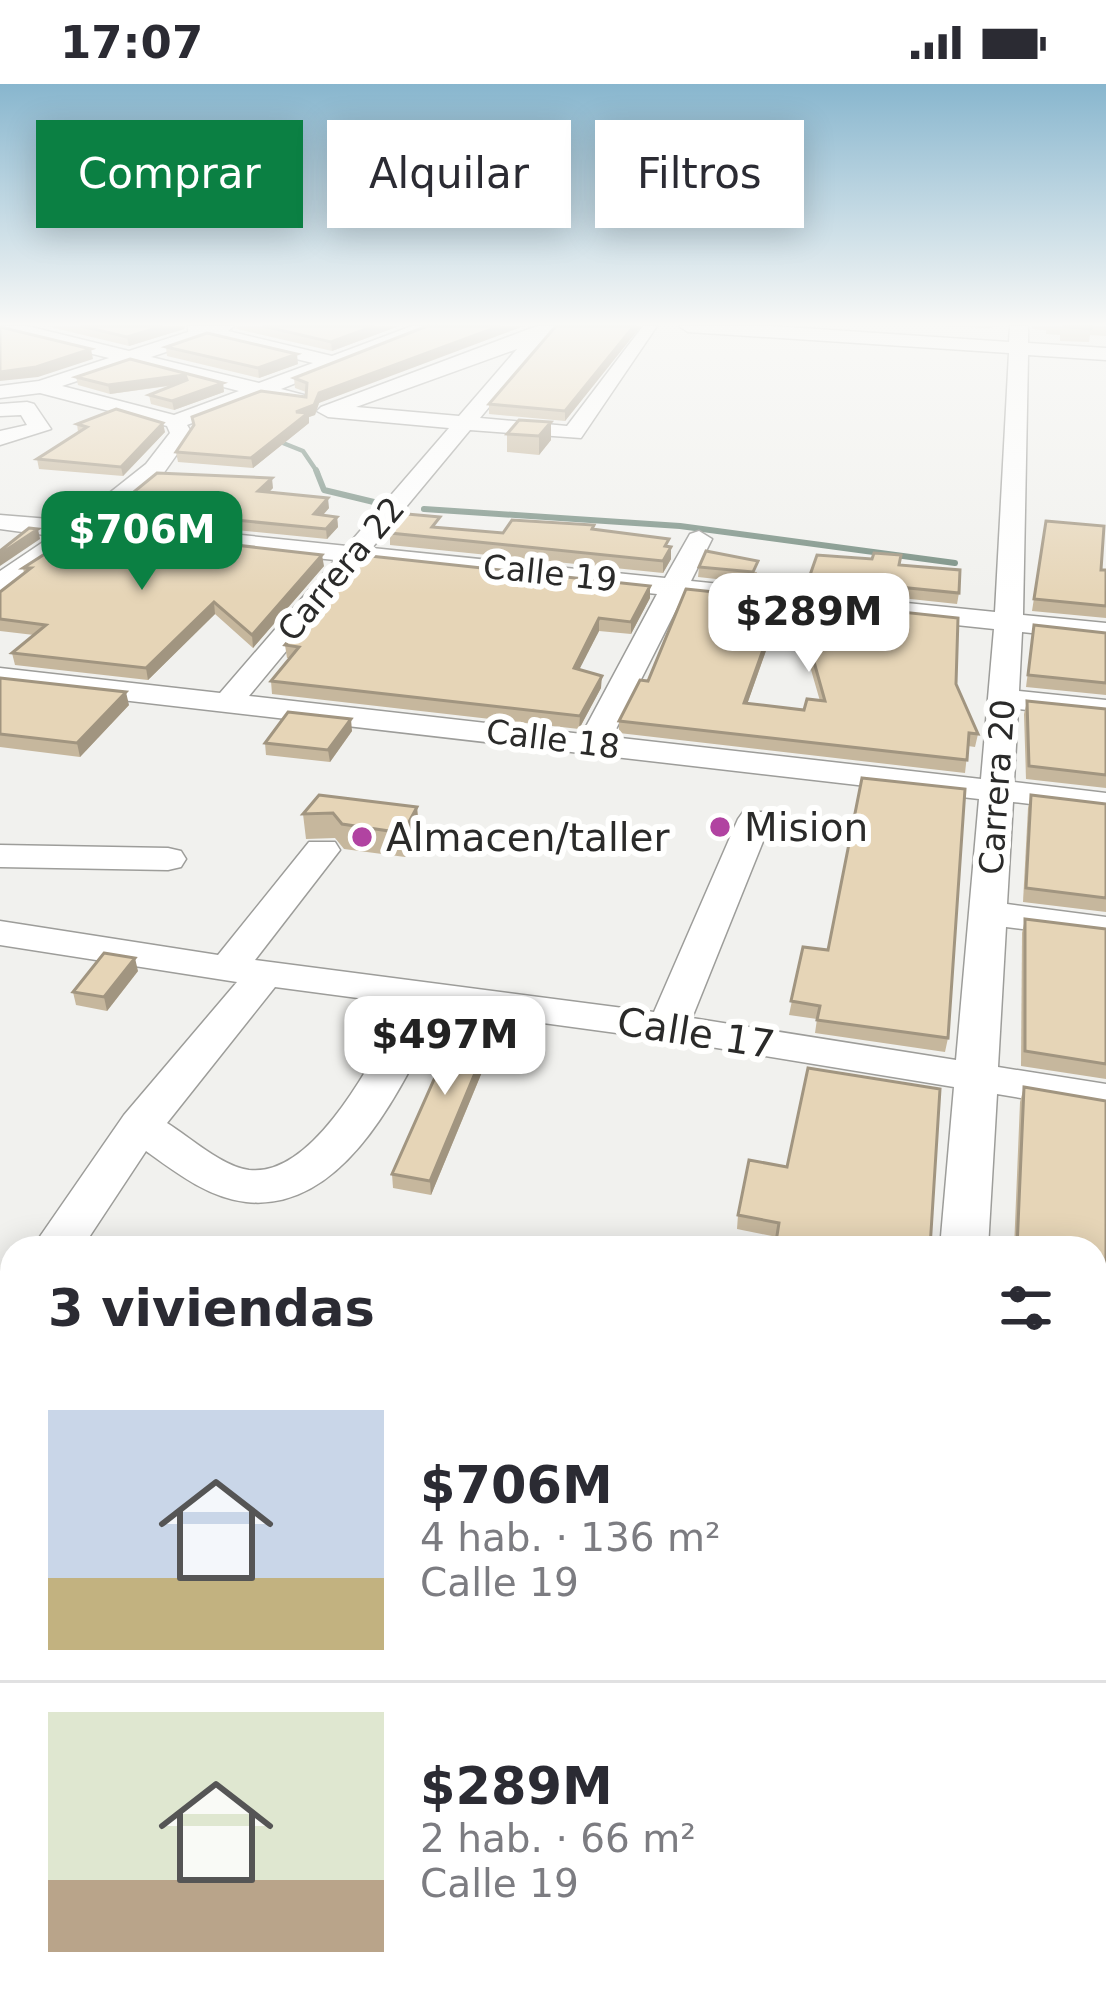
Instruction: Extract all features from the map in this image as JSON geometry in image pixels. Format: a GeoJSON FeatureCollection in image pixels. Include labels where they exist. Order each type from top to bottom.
{"type":"FeatureCollection","features":[{"type":"Feature","properties":{"kind":"street"},"geometry":{"type":"LineString","coordinates":[[0,438],[40,429],[31,416]]}},
{"type":"Feature","properties":{"kind":"street"},"geometry":{"type":"LineString","coordinates":[[150,416],[175,422],[190,416]]}},
{"type":"Feature","properties":{"kind":"street"},"geometry":{"type":"LineString","coordinates":[[381,416],[573,433],[586,416]]}},
{"type":"Feature","properties":{"kind":"street","name":"Carrera 22"},"geometry":{"type":"LineString","coordinates":[[229,701],[470,416]]}},
{"type":"Feature","properties":{"kind":"street","name":"Carrera 20"},"geometry":{"type":"LineString","coordinates":[[965,1236],[1003,698],[1016,623],[1018,416]]}},
{"type":"Feature","properties":{"kind":"street"},"geometry":{"type":"LineString","coordinates":[[0,583],[153,471],[179,443],[181,433],[175,422]]}},
{"type":"Feature","properties":{"kind":"street"},"geometry":{"type":"LineString","coordinates":[[153,471],[184,473]]}},
{"type":"Feature","properties":{"kind":"street","name":"Calle 19"},"geometry":{"type":"LineString","coordinates":[[0,522],[1106,632]]}},
{"type":"Feature","properties":{"kind":"street"},"geometry":{"type":"LineString","coordinates":[[593,743],[699,539]]}},
{"type":"Feature","properties":{"kind":"street","name":"Calle 18"},"geometry":{"type":"LineString","coordinates":[[0,677],[1106,803]]}},
{"type":"Feature","properties":{"kind":"street"},"geometry":{"type":"LineString","coordinates":[[1003,698],[1106,709]]}},
{"type":"Feature","properties":{"kind":"street"},"geometry":{"type":"LineString","coordinates":[[668,1027],[755,819]]}},
{"type":"Feature","properties":{"kind":"street"},"geometry":{"type":"LineString","coordinates":[[64,1236],[247,971],[322,850]]}},
{"type":"Feature","properties":{"kind":"street"},"geometry":{"type":"LineString","coordinates":[[0,856],[168,859]]}},
{"type":"Feature","properties":{"kind":"street"},"geometry":{"type":"LineString","coordinates":[[988,913],[1106,928]]}},
{"type":"Feature","properties":{"kind":"street","name":"Calle 17"},"geometry":{"type":"LineString","coordinates":[[0,933],[427,997],[668,1027],[1106,1098]]}},
{"type":"Feature","properties":{"kind":"street"},"geometry":{"type":"LineString","coordinates":[[140,1126],[240,1185],[274,1187],[321,1161],[383,1079],[427,997]]}},
{"type":"Feature","properties":{"kind":"building"},"geometry":{"type":"Polygon","coordinates":[[[99,416],[138,416],[163,423],[121,467],[37,459],[87,427],[77,424],[99,416]]]}},
{"type":"Feature","properties":{"kind":"building"},"geometry":{"type":"Polygon","coordinates":[[[305,416],[251,458],[176,452],[194,425],[192,417],[305,416]]]}},
{"type":"Feature","properties":{"kind":"building"},"geometry":{"type":"Polygon","coordinates":[[[519,420],[551,422],[539,436],[507,434],[519,420]]]}},
{"type":"Feature","properties":{"kind":"building"},"geometry":{"type":"Polygon","coordinates":[[[157,473],[272,478],[258,491],[328,498],[314,514],[337,517],[326,529],[114,508],[157,473]]]}},
{"type":"Feature","properties":{"kind":"building"},"geometry":{"type":"Polygon","coordinates":[[[407,514],[440,517],[432,527],[503,533],[512,520],[594,525],[592,529],[669,539],[665,546],[671,547],[663,561],[390,533],[407,514]]]}},
{"type":"Feature","properties":{"kind":"building"},"geometry":{"type":"Polygon","coordinates":[[[1046,521],[1104,526],[1101,570],[1106,570],[1106,606],[1034,599],[1046,521]]]}},
{"type":"Feature","properties":{"kind":"building"},"geometry":{"type":"Polygon","coordinates":[[[29,528],[38,529],[0,554],[0,551],[29,528]]]}},
{"type":"Feature","properties":{"kind":"building"},"geometry":{"type":"Polygon","coordinates":[[[97,529],[322,555],[252,635],[214,602],[146,668],[12,653],[46,625],[0,619],[0,592],[31,568],[23,568],[79,532],[97,529]]]}},
{"type":"Feature","properties":{"kind":"building"},"geometry":{"type":"Polygon","coordinates":[[[706,551],[758,561],[753,572],[699,567],[706,551]]]}},
{"type":"Feature","properties":{"kind":"building"},"geometry":{"type":"Polygon","coordinates":[[[874,553],[901,555],[899,565],[960,570],[959,593],[809,578],[817,555],[872,559],[874,553]]]}},
{"type":"Feature","properties":{"kind":"building"},"geometry":{"type":"Polygon","coordinates":[[[358,558],[650,586],[631,622],[599,618],[574,668],[602,676],[580,716],[271,681],[299,647],[285,645],[358,558]]]}},
{"type":"Feature","properties":{"kind":"building"},"geometry":{"type":"Polygon","coordinates":[[[686,589],[958,618],[956,684],[978,734],[969,733],[967,760],[619,721],[640,680],[648,681],[686,589]],[[769,633],[744,703],[804,710],[807,699],[825,701],[807,637],[769,633]]]}},
{"type":"Feature","properties":{"kind":"building"},"geometry":{"type":"Polygon","coordinates":[[[1034,625],[1106,633],[1106,683],[1028,675],[1034,625]]]}},
{"type":"Feature","properties":{"kind":"building"},"geometry":{"type":"Polygon","coordinates":[[[0,678],[126,692],[77,743],[0,734],[0,678]]]}},
{"type":"Feature","properties":{"kind":"building"},"geometry":{"type":"Polygon","coordinates":[[[1027,701],[1106,709],[1106,775],[1029,766],[1027,701]]]}},
{"type":"Feature","properties":{"kind":"building"},"geometry":{"type":"Polygon","coordinates":[[[288,712],[351,719],[328,750],[265,743],[288,712]]]}},
{"type":"Feature","properties":{"kind":"building"},"geometry":{"type":"Polygon","coordinates":[[[862,778],[965,789],[948,1038],[817,1020],[820,1006],[791,1001],[803,947],[828,950],[862,778]]]}},
{"type":"Feature","properties":{"kind":"building"},"geometry":{"type":"Polygon","coordinates":[[[319,795],[417,807],[403,833],[342,824],[333,813],[303,814],[319,795]]]}},
{"type":"Feature","properties":{"kind":"building"},"geometry":{"type":"Polygon","coordinates":[[[1031,795],[1106,804],[1106,898],[1026,888],[1031,795]]]}},
{"type":"Feature","properties":{"kind":"building"},"geometry":{"type":"Polygon","coordinates":[[[1025,919],[1106,929],[1106,1064],[1025,1051],[1025,919]]]}},
{"type":"Feature","properties":{"kind":"building"},"geometry":{"type":"Polygon","coordinates":[[[104,953],[135,958],[104,997],[73,992],[104,953]]]}},
{"type":"Feature","properties":{"kind":"building"},"geometry":{"type":"Polygon","coordinates":[[[464,1012],[498,1018],[430,1181],[392,1174],[464,1012]]]}},
{"type":"Feature","properties":{"kind":"building"},"geometry":{"type":"Polygon","coordinates":[[[808,1068],[940,1089],[931,1236],[777,1236],[779,1223],[738,1215],[749,1160],[787,1167],[808,1068]]]}},
{"type":"Feature","properties":{"kind":"building"},"geometry":{"type":"Polygon","coordinates":[[[1024,1087],[1106,1101],[1106,1236],[1018,1236],[1024,1087]]]}},
{"type":"Feature","properties":{"kind":"waterway"},"geometry":{"type":"LineString","coordinates":[[273,439],[303,451],[316,470]]}},
{"type":"Feature","properties":{"kind":"waterway"},"geometry":{"type":"LineString","coordinates":[[316,470],[324,490],[378,503]]}},
{"type":"Feature","properties":{"kind":"waterway"},"geometry":{"type":"LineString","coordinates":[[424,509],[680,526],[955,563]]}},
{"type":"Feature","properties":{"kind":"place","name":"Mision"},"geometry":{"type":"Point","coordinates":[720,827]}},
{"type":"Feature","properties":{"kind":"place","name":"Almacen/taller"},"geometry":{"type":"Point","coordinates":[362,837]}}]}
